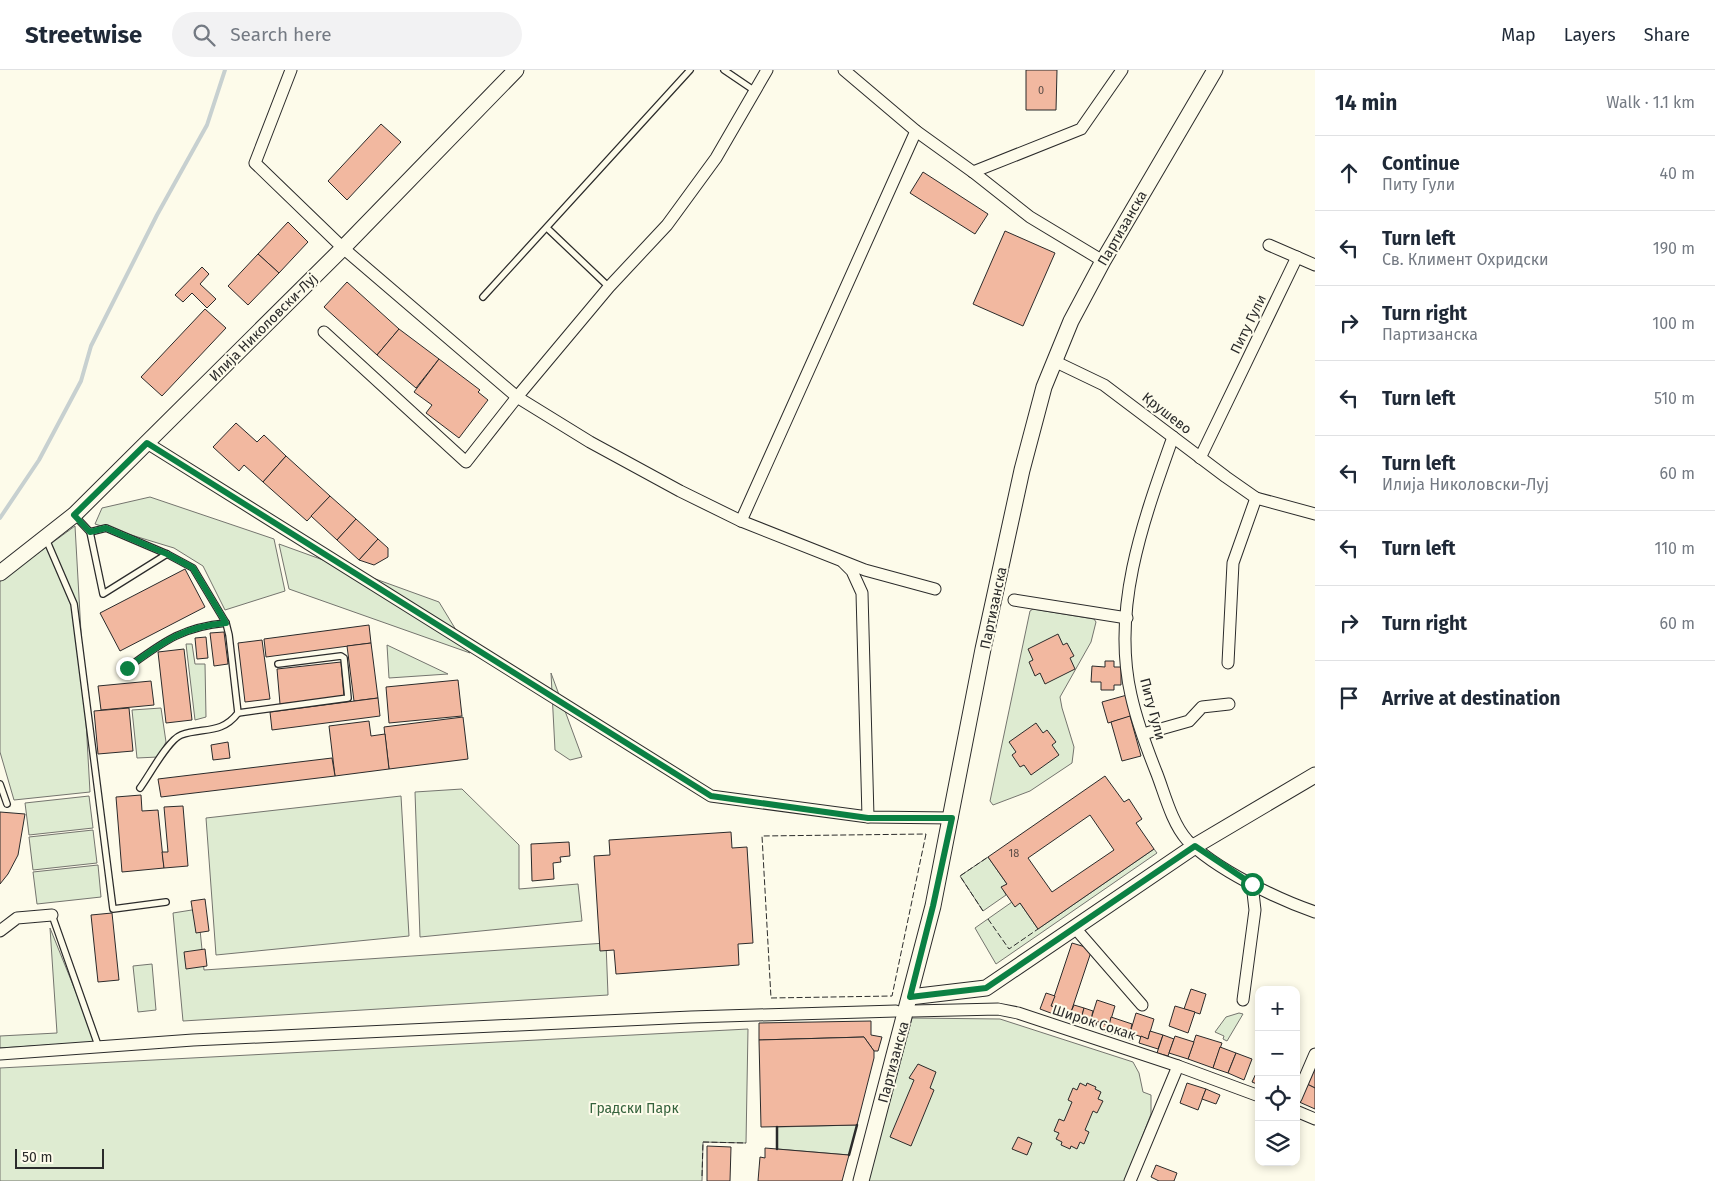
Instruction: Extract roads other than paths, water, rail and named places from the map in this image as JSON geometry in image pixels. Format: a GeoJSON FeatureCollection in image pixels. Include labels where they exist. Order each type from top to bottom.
{"type":"FeatureCollection","features":[{"type":"Feature","properties":{"kind":"street"},"geometry":{"type":"LineString","coordinates":[[291,70],[255,163],[343,248],[517,397],[614,455],[680,491],[741,520],[842,561],[935,589]]}},
{"type":"Feature","properties":{"kind":"street"},"geometry":{"type":"LineString","coordinates":[[324,332],[466,462],[517,397],[609,287],[667,225],[716,158],[767,70]]}},
{"type":"Feature","properties":{"kind":"street"},"geometry":{"type":"LineString","coordinates":[[844,70],[916,131],[973,172],[1030,217],[1103,260]]}},
{"type":"Feature","properties":{"kind":"street"},"geometry":{"type":"LineString","coordinates":[[973,172],[1081,129],[1122,70]]}},
{"type":"Feature","properties":{"kind":"street","name":"Партизанска"},"geometry":{"type":"LineString","coordinates":[[861,1181],[912,1004],[952,818],[970,714],[1022,470],[1037,410],[1054,361],[1071,321],[1103,260],[1215,70]]}},
{"type":"Feature","properties":{"kind":"street","name":"Илија Николовски-Луј"},"geometry":{"type":"LineString","coordinates":[[0,573],[46,539],[74,515],[343,248],[508,73]]}},
{"type":"Feature","properties":{"kind":"street"},"geometry":{"type":"LineString","coordinates":[[741,520],[916,131]]}},
{"type":"Feature","properties":{"kind":"street"},"geometry":{"type":"LineString","coordinates":[[1269,245],[1315,265]]}},
{"type":"Feature","properties":{"kind":"street","name":"Питу Гули"},"geometry":{"type":"LineString","coordinates":[[1200,458],[1297,257]]}},
{"type":"Feature","properties":{"kind":"street","name":"Крушево"},"geometry":{"type":"LineString","coordinates":[[1054,361],[1104,384],[1200,458],[1256,498],[1315,514]]}},
{"type":"Feature","properties":{"kind":"street","name":"Питу Гули"},"geometry":{"type":"LineString","coordinates":[[1173,437],[1140,532],[1126,635],[1131,694],[1143,734],[1173,814],[1185,837],[1195,846],[1252,884],[1315,912]]}},
{"type":"Feature","properties":{"kind":"street"},"geometry":{"type":"LineString","coordinates":[[147,443],[711,796],[868,818],[952,818]]}},
{"type":"Feature","properties":{"kind":"street"},"geometry":{"type":"LineString","coordinates":[[1228,663],[1234,564],[1256,498]]}},
{"type":"Feature","properties":{"kind":"street"},"geometry":{"type":"LineString","coordinates":[[842,561],[852,571],[862,592],[868,818]]}},
{"type":"Feature","properties":{"kind":"street"},"geometry":{"type":"LineString","coordinates":[[1014,600],[1127,618]]}},
{"type":"Feature","properties":{"kind":"street"},"geometry":{"type":"LineString","coordinates":[[1143,734],[1188,721],[1202,706],[1229,704]]}},
{"type":"Feature","properties":{"kind":"street"},"geometry":{"type":"LineString","coordinates":[[912,1004],[986,988],[1195,846],[1315,775]]}},
{"type":"Feature","properties":{"kind":"street"},"geometry":{"type":"LineString","coordinates":[[1243,1000],[1255,917],[1252,884]]}},
{"type":"Feature","properties":{"kind":"street"},"geometry":{"type":"LineString","coordinates":[[0,932],[17,918],[52,915]]}},
{"type":"Feature","properties":{"kind":"street"},"geometry":{"type":"LineString","coordinates":[[1075,928],[1142,1005]]}},
{"type":"Feature","properties":{"kind":"street","name":"Широк Сокак"},"geometry":{"type":"LineString","coordinates":[[912,1004],[998,1009],[1012,1012],[1178,1066],[1255,1095]]}},
{"type":"Feature","properties":{"kind":"street"},"geometry":{"type":"LineString","coordinates":[[0,1054],[193,1040],[691,1017],[896,1011]]}},
{"type":"Feature","properties":{"kind":"street"},"geometry":{"type":"LineString","coordinates":[[1300,1089],[1315,1054]]}},
{"type":"Feature","properties":{"kind":"street"},"geometry":{"type":"LineString","coordinates":[[1130,1181],[1178,1066]]}},
{"type":"Feature","properties":{"kind":"street"},"geometry":{"type":"LineString","coordinates":[[1300,1113],[1315,1119]]}},
{"type":"Feature","properties":{"kind":"lane"},"geometry":{"type":"LineString","coordinates":[[483,297],[690,70]]}},
{"type":"Feature","properties":{"kind":"lane"},"geometry":{"type":"LineString","coordinates":[[724,70],[755,92]]}},
{"type":"Feature","properties":{"kind":"lane"},"geometry":{"type":"LineString","coordinates":[[547,228],[609,287]]}},
{"type":"Feature","properties":{"kind":"lane"},"geometry":{"type":"LineString","coordinates":[[74,515],[90,532],[103,594],[167,554]]}},
{"type":"Feature","properties":{"kind":"lane"},"geometry":{"type":"LineString","coordinates":[[90,532],[106,528],[167,554],[193,568],[226,623],[238,713]]}},
{"type":"Feature","properties":{"kind":"lane"},"geometry":{"type":"LineString","coordinates":[[46,539],[74,604],[113,909],[166,902]]}},
{"type":"Feature","properties":{"kind":"lane"},"geometry":{"type":"LineString","coordinates":[[127,668],[169,638],[206,625],[226,623]]}},
{"type":"Feature","properties":{"kind":"lane"},"geometry":{"type":"LineString","coordinates":[[140,788],[168,748],[180,736],[213,730],[230,723],[238,713],[348,698],[342,656],[278,664]]}},
{"type":"Feature","properties":{"kind":"lane"},"geometry":{"type":"LineString","coordinates":[[0,784],[7,804]]}},
{"type":"Feature","properties":{"kind":"lane"},"geometry":{"type":"LineString","coordinates":[[52,915],[100,1048]]}},
{"type":"Feature","properties":{"kind":"waterway"},"geometry":{"type":"LineString","coordinates":[[0,518],[39,460],[81,381],[91,346],[157,215],[207,125],[225,70]]}},
{"type":"Feature","properties":{"kind":"park label","name":"Градски Парк"},"geometry":{"type":"Point","coordinates":[634,1108]}}]}
